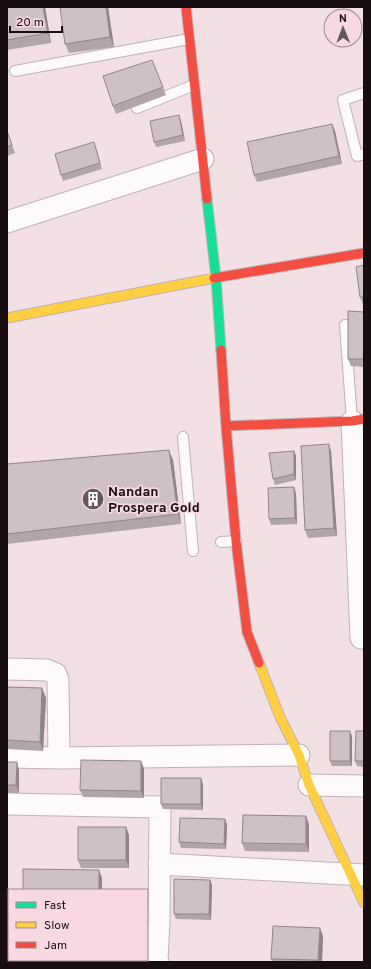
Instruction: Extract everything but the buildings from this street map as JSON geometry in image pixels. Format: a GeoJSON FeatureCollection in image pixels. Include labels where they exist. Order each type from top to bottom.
{"type":"FeatureCollection","features":[{"type":"Feature","properties":{"kind":"street"},"geometry":{"type":"LineString","coordinates":[[186,7],[188,39],[216,278],[226,426],[224,443],[247,632],[280,717],[299,755],[309,784],[357,875],[364,903]]}},
{"type":"Feature","properties":{"kind":"street"},"geometry":{"type":"LineString","coordinates":[[7,222],[203,159]]}},
{"type":"Feature","properties":{"kind":"street"},"geometry":{"type":"LineString","coordinates":[[7,318],[216,278],[364,253]]}},
{"type":"Feature","properties":{"kind":"street"},"geometry":{"type":"LineString","coordinates":[[226,426],[358,420],[361,638]]}},
{"type":"Feature","properties":{"kind":"street"},"geometry":{"type":"LineString","coordinates":[[7,669],[47,670],[56,674],[58,680],[58,758]]}},
{"type":"Feature","properties":{"kind":"street"},"geometry":{"type":"LineString","coordinates":[[7,757],[58,758],[299,755]]}},
{"type":"Feature","properties":{"kind":"street"},"geometry":{"type":"LineString","coordinates":[[309,784],[364,786]]}},
{"type":"Feature","properties":{"kind":"street"},"geometry":{"type":"LineString","coordinates":[[7,804],[160,808],[159,864],[153,922],[158,962]]}},
{"type":"Feature","properties":{"kind":"street"},"geometry":{"type":"LineString","coordinates":[[159,864],[357,875]]}},
{"type":"Feature","properties":{"kind":"lane"},"geometry":{"type":"LineString","coordinates":[[15,72],[188,39]]}},
{"type":"Feature","properties":{"kind":"lane"},"geometry":{"type":"LineString","coordinates":[[137,108],[194,85]]}},
{"type":"Feature","properties":{"kind":"lane"},"geometry":{"type":"LineString","coordinates":[[364,93],[343,100],[357,156],[364,154]]}},
{"type":"Feature","properties":{"kind":"lane"},"geometry":{"type":"LineString","coordinates":[[345,325],[358,420]]}},
{"type":"Feature","properties":{"kind":"lane"},"geometry":{"type":"LineString","coordinates":[[183,437],[193,551]]}},
{"type":"Feature","properties":{"kind":"lane"},"geometry":{"type":"LineString","coordinates":[[221,542],[236,541]]}},
{"type":"Feature","properties":{"kind":"traffic: fast"},"geometry":{"type":"LineString","coordinates":[[207,199],[216,278],[221,350]]}},
{"type":"Feature","properties":{"kind":"traffic: slow"},"geometry":{"type":"LineString","coordinates":[[7,318],[214,278]]}},
{"type":"Feature","properties":{"kind":"traffic: slow"},"geometry":{"type":"LineString","coordinates":[[259,663],[280,717],[299,755],[309,785],[364,903]]}},
{"type":"Feature","properties":{"kind":"traffic: jam"},"geometry":{"type":"LineString","coordinates":[[186,7],[207,199]]}},
{"type":"Feature","properties":{"kind":"traffic: jam"},"geometry":{"type":"LineString","coordinates":[[214,278],[364,253]]}},
{"type":"Feature","properties":{"kind":"traffic: jam"},"geometry":{"type":"LineString","coordinates":[[221,350],[236,541],[247,632],[259,663]]}},
{"type":"Feature","properties":{"kind":"traffic: jam"},"geometry":{"type":"LineString","coordinates":[[226,426],[352,421],[364,419]]}},
{"type":"Feature","properties":{"kind":"place","name":"Nandan Prospera Gold"},"geometry":{"type":"Point","coordinates":[93,499]}}]}
